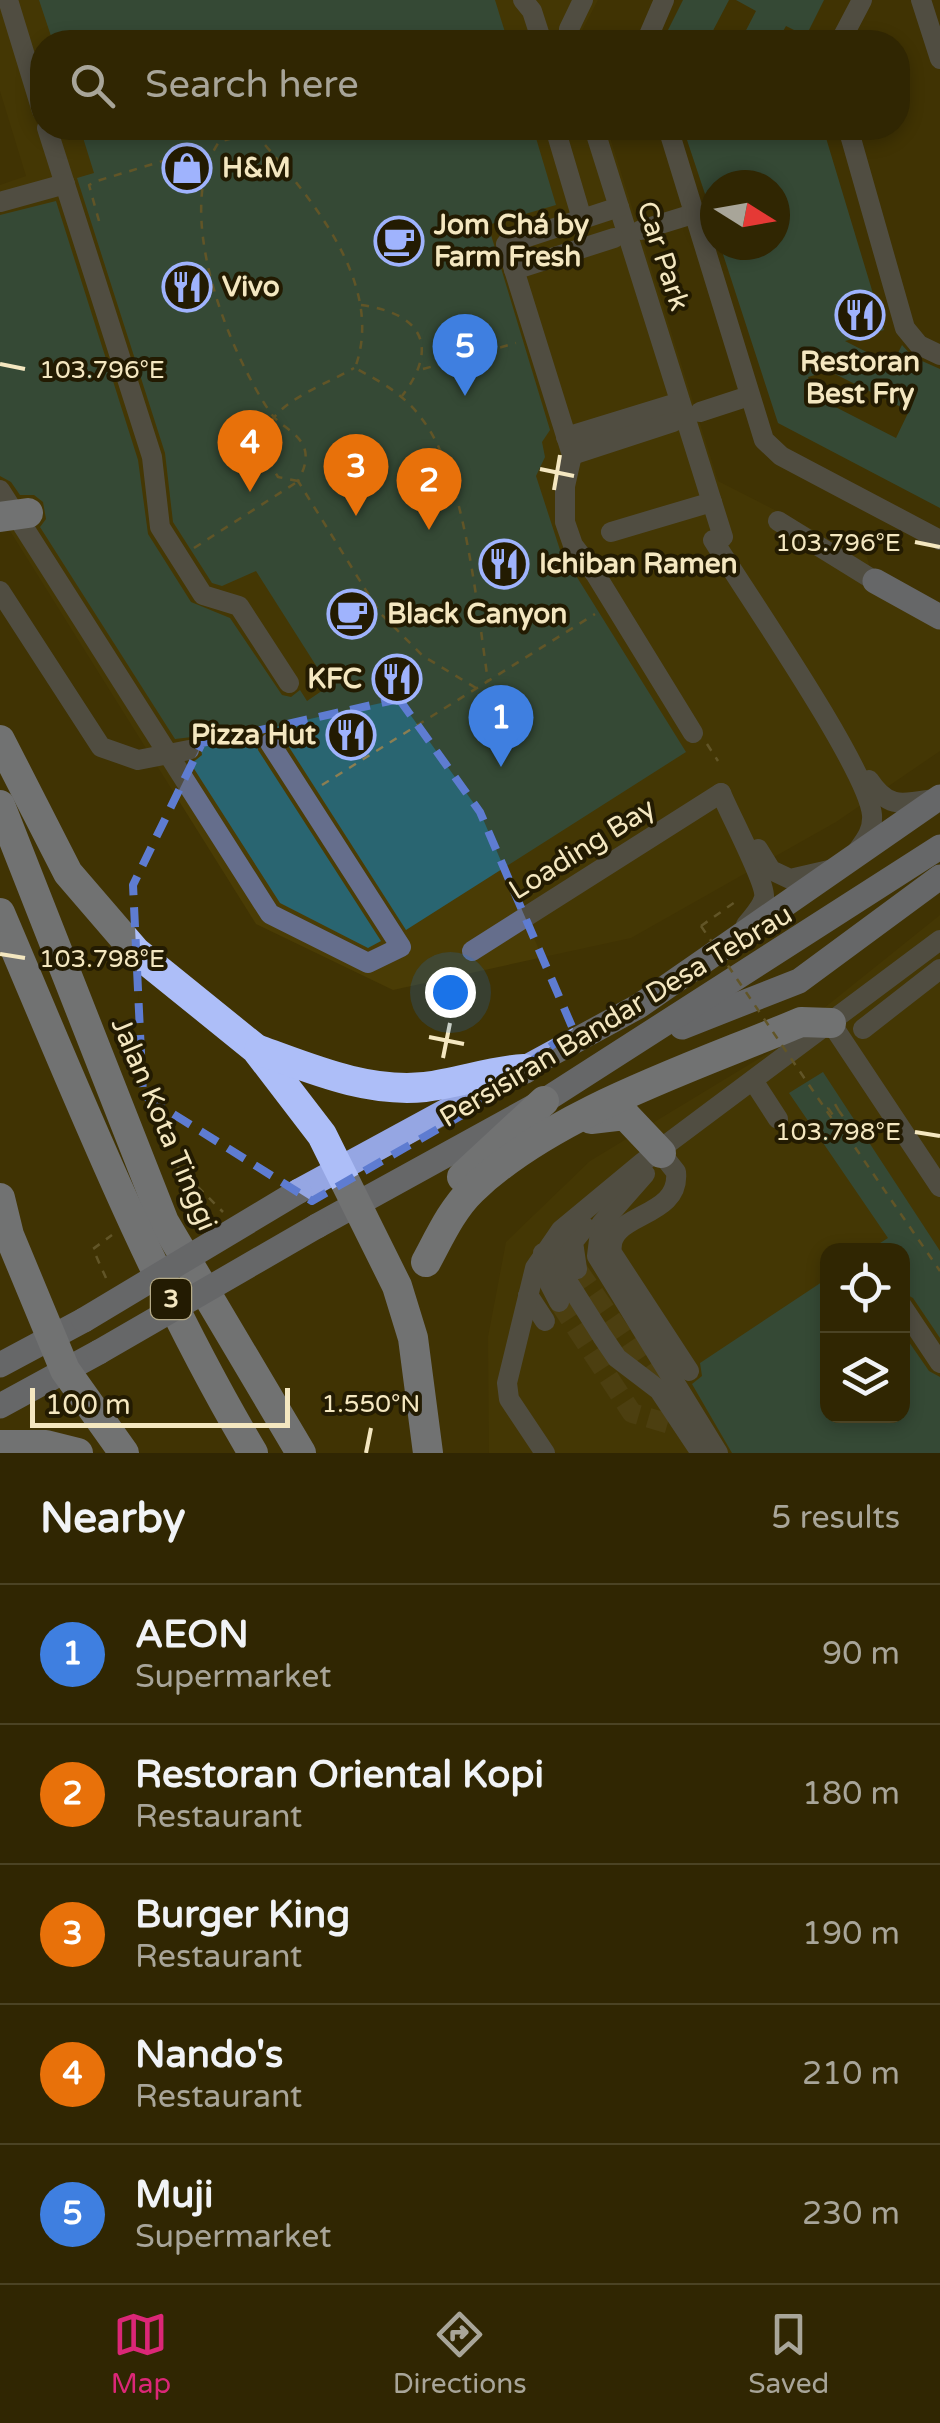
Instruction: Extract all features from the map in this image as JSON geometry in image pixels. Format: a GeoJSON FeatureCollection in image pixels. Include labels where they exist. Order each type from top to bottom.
{"type":"FeatureCollection","features":[{"type":"Feature","properties":{"kind":"highway"},"geometry":{"type":"LineString","coordinates":[[0,740],[68,873],[149,964],[256,1048],[307,1112],[389,1264],[413,1338],[428,1453]]}},
{"type":"Feature","properties":{"kind":"highway","name":"Jalan Kota Tinggi"},"geometry":{"type":"LineString","coordinates":[[0,805],[164,1222],[301,1453]]}},
{"type":"Feature","properties":{"kind":"highway","name":"3"},"geometry":{"type":"LineString","coordinates":[[0,913],[94,1142],[219,1396],[253,1453]]}},
{"type":"Feature","properties":{"kind":"highway"},"geometry":{"type":"LineString","coordinates":[[426,1262],[468,1193],[498,1168],[574,1122],[800,1022],[831,1023]]}},
{"type":"Feature","properties":{"kind":"highway"},"geometry":{"type":"LineString","coordinates":[[256,1048],[342,1080],[376,1085],[422,1087],[524,1069]]}},
{"type":"Feature","properties":{"kind":"highway"},"geometry":{"type":"LineString","coordinates":[[413,1338],[426,1262],[440,1214],[459,1180],[477,1159],[544,1101]]}},
{"type":"Feature","properties":{"kind":"highway"},"geometry":{"type":"LineString","coordinates":[[574,1122],[625,1115],[652,1165]]}},
{"type":"Feature","properties":{"kind":"highway"},"geometry":{"type":"LineString","coordinates":[[0,1198],[9,1236],[65,1370],[124,1453]]}},
{"type":"Feature","properties":{"kind":"highway"},"geometry":{"type":"LineString","coordinates":[[278,1416],[321,1453]]}},
{"type":"Feature","properties":{"kind":"highway"},"geometry":{"type":"LineString","coordinates":[[0,1445],[46,1445],[78,1453]]}},
{"type":"Feature","properties":{"kind":"main road"},"geometry":{"type":"LineString","coordinates":[[875,582],[940,617]]}},
{"type":"Feature","properties":{"kind":"main road","name":"Persisiran Bandar Desa Tebrau"},"geometry":{"type":"LineString","coordinates":[[0,1366],[298,1191],[639,1006],[939,797]]}},
{"type":"Feature","properties":{"kind":"main road","name":"Persisiran Bandar Desa Tebrau"},"geometry":{"type":"LineString","coordinates":[[0,1406],[544,1101],[658,1032],[940,847]]}},
{"type":"Feature","properties":{"kind":"main road"},"geometry":{"type":"LineString","coordinates":[[658,1032],[694,1025],[799,981],[940,877]]}},
{"type":"Feature","properties":{"kind":"street"},"geometry":{"type":"LineString","coordinates":[[8,0],[30,72]]}},
{"type":"Feature","properties":{"kind":"street"},"geometry":{"type":"LineString","coordinates":[[523,0],[538,30]]}},
{"type":"Feature","properties":{"kind":"street"},"geometry":{"type":"LineString","coordinates":[[568,30],[584,0]]}},
{"type":"Feature","properties":{"kind":"street"},"geometry":{"type":"LineString","coordinates":[[651,30],[664,0]]}},
{"type":"Feature","properties":{"kind":"street"},"geometry":{"type":"LineString","coordinates":[[846,30],[862,0]]}},
{"type":"Feature","properties":{"kind":"street"},"geometry":{"type":"LineString","coordinates":[[922,0],[936,31],[940,59]]}},
{"type":"Feature","properties":{"kind":"street"},"geometry":{"type":"LineString","coordinates":[[52,140],[77,226],[99,266],[152,457],[160,527],[203,595],[239,606],[250,618],[288,683]]}},
{"type":"Feature","properties":{"kind":"street"},"geometry":{"type":"LineString","coordinates":[[559,140],[582,219]]}},
{"type":"Feature","properties":{"kind":"street","name":"Car Park"},"geometry":{"type":"LineString","coordinates":[[598,140],[676,412],[712,502],[718,538],[850,761]]}},
{"type":"Feature","properties":{"kind":"street"},"geometry":{"type":"LineString","coordinates":[[671,140],[764,440],[776,453],[940,540]]}},
{"type":"Feature","properties":{"kind":"street"},"geometry":{"type":"LineString","coordinates":[[851,140],[905,328],[919,344],[940,355]]}},
{"type":"Feature","properties":{"kind":"street"},"geometry":{"type":"LineString","coordinates":[[0,202],[65,184]]}},
{"type":"Feature","properties":{"kind":"street"},"geometry":{"type":"LineString","coordinates":[[619,207],[506,244],[569,446],[565,522],[573,545],[693,733]]}},
{"type":"Feature","properties":{"kind":"street"},"geometry":{"type":"LineString","coordinates":[[641,230],[693,214]]}},
{"type":"Feature","properties":{"kind":"street"},"geometry":{"type":"LineString","coordinates":[[514,270],[614,238]]}},
{"type":"Feature","properties":{"kind":"street"},"geometry":{"type":"LineString","coordinates":[[700,412],[748,396]]}},
{"type":"Feature","properties":{"kind":"street"},"geometry":{"type":"LineString","coordinates":[[569,446],[676,412]]}},
{"type":"Feature","properties":{"kind":"street"},"geometry":{"type":"LineString","coordinates":[[0,490],[158,758],[270,914],[368,963],[401,947],[270,744]]}},
{"type":"Feature","properties":{"kind":"street"},"geometry":{"type":"LineString","coordinates":[[612,532],[712,502]]}},
{"type":"Feature","properties":{"kind":"street"},"geometry":{"type":"LineString","coordinates":[[778,520],[875,582]]}},
{"type":"Feature","properties":{"kind":"street"},"geometry":{"type":"LineString","coordinates":[[0,591],[94,739],[116,756],[158,758],[189,750]]}},
{"type":"Feature","properties":{"kind":"street"},"geometry":{"type":"LineString","coordinates":[[850,761],[886,802],[902,805],[939,797]]}},
{"type":"Feature","properties":{"kind":"street"},"geometry":{"type":"LineString","coordinates":[[722,793],[777,874],[790,879],[846,863],[868,837],[872,821],[850,761]]}},
{"type":"Feature","properties":{"kind":"street"},"geometry":{"type":"LineString","coordinates":[[722,793],[737,836],[764,883],[760,907],[732,943]]}},
{"type":"Feature","properties":{"kind":"street","name":"Loading Bay"},"geometry":{"type":"LineString","coordinates":[[472,951],[722,793]]}},
{"type":"Feature","properties":{"kind":"street"},"geometry":{"type":"LineString","coordinates":[[577,1269],[572,1260],[575,1235],[652,1165],[940,940]]}},
{"type":"Feature","properties":{"kind":"street"},"geometry":{"type":"LineString","coordinates":[[863,1029],[940,969]]}},
{"type":"Feature","properties":{"kind":"street"},"geometry":{"type":"LineString","coordinates":[[831,1023],[940,1187]]}},
{"type":"Feature","properties":{"kind":"street"},"geometry":{"type":"LineString","coordinates":[[754,1082],[778,1119]]}},
{"type":"Feature","properties":{"kind":"street"},"geometry":{"type":"LineString","coordinates":[[546,1453],[508,1391],[528,1295],[544,1252],[561,1230],[643,1162],[676,1172],[674,1193],[664,1205],[616,1231],[610,1244],[689,1371]]}},
{"type":"Feature","properties":{"kind":"street"},"geometry":{"type":"LineString","coordinates":[[652,1165],[601,1224],[597,1256],[718,1453]]}},
{"type":"Feature","properties":{"kind":"street"},"geometry":{"type":"LineString","coordinates":[[561,1230],[560,1268],[580,1302],[617,1358],[660,1390],[701,1453]]}},
{"type":"Feature","properties":{"kind":"street"},"geometry":{"type":"LineString","coordinates":[[544,1252],[546,1277],[559,1302]]}},
{"type":"Feature","properties":{"kind":"street"},"geometry":{"type":"LineString","coordinates":[[632,1260],[679,1332]]}},
{"type":"Feature","properties":{"kind":"street"},"geometry":{"type":"LineString","coordinates":[[528,1295],[545,1321]]}},
{"type":"Feature","properties":{"kind":"street"},"geometry":{"type":"LineString","coordinates":[[910,1318],[940,1363]]}},
{"type":"Feature","properties":{"kind":"path"},"geometry":{"type":"LineString","coordinates":[[179,557],[298,482],[305,466],[304,447],[290,428],[271,416],[217,296],[202,244],[201,185],[220,142],[227,140]]}},
{"type":"Feature","properties":{"kind":"path"},"geometry":{"type":"LineString","coordinates":[[261,140],[314,203],[340,246],[359,305],[355,368]]}},
{"type":"Feature","properties":{"kind":"path"},"geometry":{"type":"LineString","coordinates":[[77,226],[100,220],[88,184],[97,181],[166,160],[201,185]]}},
{"type":"Feature","properties":{"kind":"path"},"geometry":{"type":"LineString","coordinates":[[359,305],[396,310],[412,324],[421,346],[421,370],[402,396]]}},
{"type":"Feature","properties":{"kind":"path"},"geometry":{"type":"LineString","coordinates":[[421,370],[524,341]]}},
{"type":"Feature","properties":{"kind":"path"},"geometry":{"type":"LineString","coordinates":[[355,368],[271,416],[262,439],[268,462],[278,478],[298,482],[380,613],[423,656],[476,688]]}},
{"type":"Feature","properties":{"kind":"path"},"geometry":{"type":"LineString","coordinates":[[355,368],[402,396],[424,420],[448,473],[471,569],[488,681]]}},
{"type":"Feature","properties":{"kind":"path"},"geometry":{"type":"LineString","coordinates":[[303,796],[613,603]]}},
{"type":"Feature","properties":{"kind":"path"},"geometry":{"type":"LineString","coordinates":[[735,902],[701,926],[841,1132],[850,1126],[840,1111],[834,1104],[828,1108],[940,1271]]}},
{"type":"Feature","properties":{"kind":"path"},"geometry":{"type":"LineString","coordinates":[[176,1164],[227,1217]]}},
{"type":"Feature","properties":{"kind":"path"},"geometry":{"type":"LineString","coordinates":[[107,1280],[92,1249],[116,1232]]}},
{"type":"Feature","properties":{"kind":"highlighted area"},"geometry":{"type":"Polygon","coordinates":[[[399,699],[480,812],[573,1029],[464,1114],[312,1201],[143,1095],[133,885],[202,743],[399,699]]]}},
{"type":"Feature","properties":{"kind":"shaded area"},"geometry":{"type":"Polygon","coordinates":[[[0,0],[598,0],[582,30],[30,30],[30,140],[611,140],[718,481],[867,557],[870,568],[940,607],[940,751],[836,822],[631,938],[393,990],[256,924],[0,515],[0,185],[26,176],[0,91],[0,0]]]}},
{"type":"Feature","properties":{"kind":"shaded area"},"geometry":{"type":"Polygon","coordinates":[[[940,915],[940,1453],[489,1453],[488,1337],[506,1242],[590,1161],[768,1053],[940,915]]]}},
{"type":"Feature","properties":{"kind":"building"},"geometry":{"type":"Polygon","coordinates":[[[39,0],[495,0],[504,30],[49,30],[39,0]]]}},
{"type":"Feature","properties":{"kind":"building"},"geometry":{"type":"Polygon","coordinates":[[[683,0],[729,0],[713,30],[668,30],[683,0]]]}},
{"type":"Feature","properties":{"kind":"building"},"geometry":{"type":"Polygon","coordinates":[[[736,0],[824,0],[809,30],[786,26],[784,30],[746,30],[756,11],[736,0]]]}},
{"type":"Feature","properties":{"kind":"building"},"geometry":{"type":"Polygon","coordinates":[[[84,140],[537,140],[556,205],[488,225],[550,430],[542,442],[545,457],[536,476],[560,550],[686,752],[406,930],[282,736],[263,731],[257,738],[258,750],[381,941],[368,948],[280,903],[191,764],[202,755],[200,742],[192,737],[175,739],[40,527],[46,519],[43,502],[34,495],[20,495],[11,482],[0,476],[0,215],[56,201],[138,460],[148,534],[191,602],[230,618],[282,695],[291,697],[300,690],[307,701],[329,686],[256,571],[222,586],[212,583],[173,522],[165,453],[77,178],[94,173],[84,140]]]}},
{"type":"Feature","properties":{"kind":"building"},"geometry":{"type":"Polygon","coordinates":[[[687,140],[827,140],[884,330],[845,341],[892,365],[902,345],[913,357],[940,369],[940,508],[778,423],[725,260],[790,260],[790,170],[700,170],[700,179],[687,140]],[[829,371],[808,377],[814,396],[896,438],[909,411],[829,371]]]}},
{"type":"Feature","properties":{"kind":"building"},"geometry":{"type":"Polygon","coordinates":[[[823,1072],[940,1251],[940,1338],[910,1296],[910,1243],[880,1243],[888,1238],[789,1093],[823,1072]]]}},
{"type":"Feature","properties":{"kind":"building"},"geometry":{"type":"Polygon","coordinates":[[[820,1283],[820,1423],[910,1423],[910,1344],[929,1371],[940,1377],[940,1453],[732,1453],[692,1384],[702,1376],[700,1363],[820,1283]]]}},
{"type":"Feature","properties":{"kind":"tunnel"},"geometry":{"type":"LineString","coordinates":[[577,1269],[658,1387]]}},
{"type":"Feature","properties":{"kind":"tunnel"},"geometry":{"type":"LineString","coordinates":[[559,1302],[632,1413],[670,1424]]}},
{"type":"Feature","properties":{"kind":"place","name":"H&M"},"geometry":{"type":"Point","coordinates":[187,168]}},
{"type":"Feature","properties":{"kind":"place","name":"Jom Chá by Farm Fresh"},"geometry":{"type":"Point","coordinates":[399,241]}},
{"type":"Feature","properties":{"kind":"place","name":"Vivo"},"geometry":{"type":"Point","coordinates":[187,287]}},
{"type":"Feature","properties":{"kind":"place","name":"Restoran Best Fry"},"geometry":{"type":"Point","coordinates":[860,315]}},
{"type":"Feature","properties":{"kind":"place","name":"Muji"},"geometry":{"type":"Point","coordinates":[465,396]}},
{"type":"Feature","properties":{"kind":"place","name":"Nando's"},"geometry":{"type":"Point","coordinates":[250,492]}},
{"type":"Feature","properties":{"kind":"place","name":"Burger King"},"geometry":{"type":"Point","coordinates":[356,516]}},
{"type":"Feature","properties":{"kind":"place","name":"Restoran Oriental Kopi"},"geometry":{"type":"Point","coordinates":[429,530]}},
{"type":"Feature","properties":{"kind":"place","name":"Ichiban Ramen"},"geometry":{"type":"Point","coordinates":[504,564]}},
{"type":"Feature","properties":{"kind":"place","name":"Black Canyon"},"geometry":{"type":"Point","coordinates":[352,614]}},
{"type":"Feature","properties":{"kind":"place","name":"KFC"},"geometry":{"type":"Point","coordinates":[397,679]}},
{"type":"Feature","properties":{"kind":"place","name":"Pizza Hut"},"geometry":{"type":"Point","coordinates":[351,735]}},
{"type":"Feature","properties":{"kind":"place","name":"AEON"},"geometry":{"type":"Point","coordinates":[501,767]}}]}
